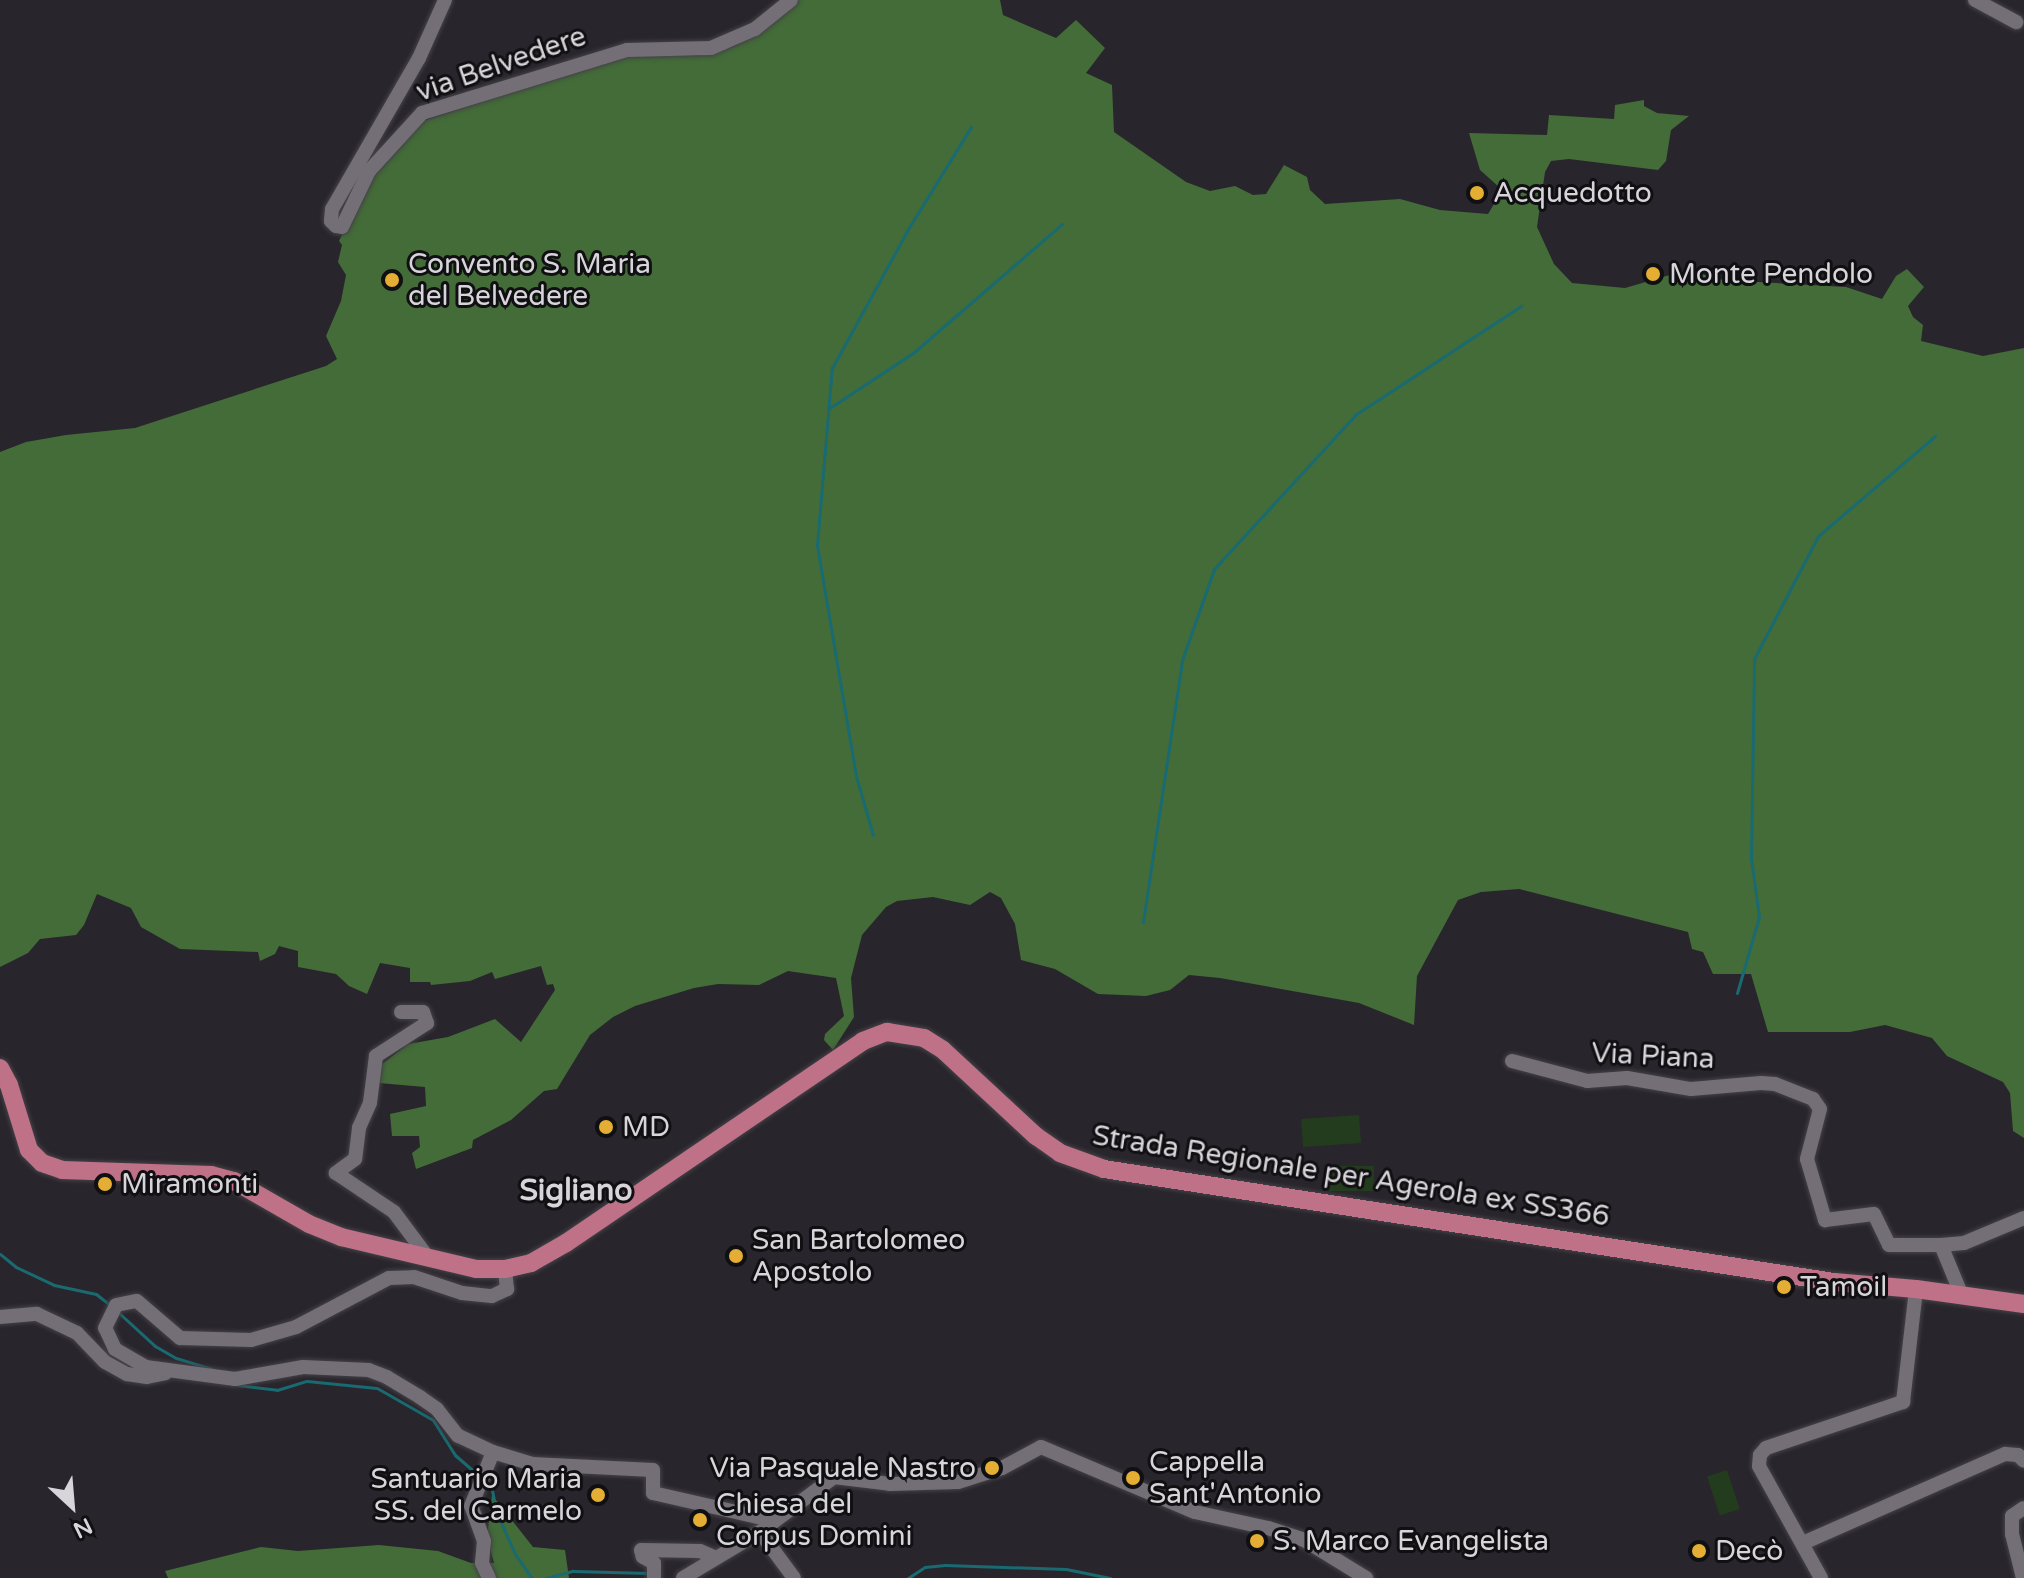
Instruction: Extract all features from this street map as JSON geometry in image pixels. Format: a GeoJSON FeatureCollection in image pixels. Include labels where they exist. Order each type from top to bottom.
{"type":"FeatureCollection","features":[{"type":"Feature","properties":{"kind":"main road","name":"Strada Regionale per Agerola ex SS366"},"geometry":{"type":"LineString","coordinates":[[0,1068],[9,1085],[29,1150],[42,1163],[62,1170],[211,1175],[234,1181],[309,1224],[341,1237],[476,1269],[505,1269],[531,1263],[566,1243],[863,1041],[887,1032],[916,1036],[943,1050],[1036,1136],[1060,1153],[1104,1169],[1834,1282],[1916,1289],[2024,1304]]}},
{"type":"Feature","properties":{"kind":"street","name":"via Belvedere"},"geometry":{"type":"LineString","coordinates":[[445,0],[419,58],[332,209],[331,221],[336,226],[342,227],[369,171],[422,113],[627,50],[711,48],[755,29],[791,0]]}},
{"type":"Feature","properties":{"kind":"street"},"geometry":{"type":"LineString","coordinates":[[1975,0],[2016,22]]}},
{"type":"Feature","properties":{"kind":"street"},"geometry":{"type":"LineString","coordinates":[[401,1012],[423,1012],[427,1023],[376,1056],[370,1103],[359,1128],[355,1159],[336,1173],[386,1205],[403,1221],[426,1255]]}},
{"type":"Feature","properties":{"kind":"street","name":"Via Piana"},"geometry":{"type":"LineString","coordinates":[[1512,1061],[1587,1081],[1627,1078],[1691,1089],[1714,1085],[1775,1084],[1813,1099],[1820,1109],[1807,1159],[1825,1220],[1874,1214],[1889,1245],[1941,1245]]}},
{"type":"Feature","properties":{"kind":"street"},"geometry":{"type":"LineString","coordinates":[[1962,1296],[1941,1245],[1964,1243],[2024,1218]]}},
{"type":"Feature","properties":{"kind":"street"},"geometry":{"type":"LineString","coordinates":[[505,1269],[507,1289],[492,1296],[462,1293],[414,1277],[389,1278],[296,1327],[251,1340],[180,1338],[137,1301],[116,1305],[107,1319],[106,1336],[115,1349],[146,1367],[170,1371],[235,1379],[303,1367],[369,1370],[420,1397],[443,1415],[458,1436],[491,1458],[532,1464],[653,1470],[653,1493],[775,1521]]}},
{"type":"Feature","properties":{"kind":"street"},"geometry":{"type":"LineString","coordinates":[[1821,1578],[1759,1466],[1760,1455],[1766,1448],[1903,1402],[1916,1289]]}},
{"type":"Feature","properties":{"kind":"street"},"geometry":{"type":"LineString","coordinates":[[0,1317],[37,1314],[62,1323],[105,1362],[127,1374],[147,1377],[170,1371]]}},
{"type":"Feature","properties":{"kind":"street"},"geometry":{"type":"LineString","coordinates":[[683,1578],[696,1574],[714,1557],[760,1532],[834,1477],[890,1484],[958,1482],[1002,1468],[1041,1447],[1195,1512],[1268,1528],[1307,1542],[1366,1578]]}},
{"type":"Feature","properties":{"kind":"street"},"geometry":{"type":"LineString","coordinates":[[1803,1543],[2005,1454],[2018,1455],[2024,1461]]}},
{"type":"Feature","properties":{"kind":"street"},"geometry":{"type":"LineString","coordinates":[[487,1574],[484,1541],[471,1506],[472,1497],[491,1458]]}},
{"type":"Feature","properties":{"kind":"street"},"geometry":{"type":"LineString","coordinates":[[2023,1578],[2012,1534],[2012,1516],[2024,1508]]}},
{"type":"Feature","properties":{"kind":"street"},"geometry":{"type":"LineString","coordinates":[[760,1532],[794,1578]]}},
{"type":"Feature","properties":{"kind":"street"},"geometry":{"type":"LineString","coordinates":[[654,1570],[641,1550],[700,1551],[714,1557]]}},
{"type":"Feature","properties":{"kind":"green space"},"geometry":{"type":"Polygon","coordinates":[[[797,0],[1000,0],[1003,15],[1056,38],[1076,20],[1105,48],[1086,73],[1112,85],[1114,132],[1186,182],[1210,191],[1235,186],[1253,195],[1266,194],[1284,165],[1307,177],[1310,190],[1325,204],[1400,199],[1440,210],[1488,214],[1500,194],[1499,187],[1480,170],[1469,133],[1547,135],[1549,115],[1614,119],[1615,105],[1644,100],[1644,106],[1657,113],[1689,116],[1671,130],[1666,161],[1658,170],[1569,159],[1551,161],[1545,172],[1537,227],[1554,264],[1572,283],[1625,288],[1687,270],[1723,280],[1846,287],[1882,299],[1896,276],[1907,269],[1924,287],[1908,306],[1913,317],[1923,325],[1921,341],[1983,356],[2024,348],[2024,1138],[2013,1131],[2010,1093],[2003,1082],[1947,1056],[1932,1038],[1885,1025],[1850,1032],[1768,1032],[1751,974],[1713,974],[1703,952],[1692,949],[1688,932],[1519,889],[1481,892],[1458,900],[1417,976],[1414,1025],[1359,1003],[1220,978],[1189,975],[1170,990],[1146,996],[1098,994],[1055,969],[1021,960],[1015,924],[1001,898],[990,892],[970,905],[933,897],[897,901],[886,907],[862,935],[851,978],[854,1017],[833,1050],[824,1040],[825,1034],[844,1016],[836,978],[788,971],[759,985],[718,984],[694,988],[635,1006],[613,1017],[590,1035],[557,1089],[544,1091],[511,1120],[473,1140],[472,1148],[416,1169],[412,1153],[420,1147],[419,1136],[392,1136],[390,1114],[426,1106],[425,1087],[379,1083],[381,1065],[408,1044],[448,1037],[495,1019],[521,1042],[555,990],[553,984],[547,985],[541,966],[495,979],[492,972],[470,981],[431,985],[430,982],[410,982],[410,968],[380,963],[367,994],[349,986],[336,974],[298,967],[298,951],[279,946],[275,954],[260,961],[258,952],[180,949],[141,927],[131,908],[97,894],[84,925],[76,935],[40,939],[28,953],[0,967],[0,452],[26,442],[135,428],[326,366],[337,359],[326,336],[341,301],[346,275],[338,262],[342,245],[339,241],[369,179],[420,122],[627,55],[699,56],[735,46],[756,34],[797,0]]]}},
{"type":"Feature","properties":{"kind":"green space"},"geometry":{"type":"Polygon","coordinates":[[[1359,1115],[1361,1143],[1303,1147],[1301,1119],[1359,1115]]]}},
{"type":"Feature","properties":{"kind":"green space"},"geometry":{"type":"Polygon","coordinates":[[[1329,1166],[1374,1166],[1374,1191],[1329,1191],[1329,1166]]]}},
{"type":"Feature","properties":{"kind":"green space"},"geometry":{"type":"Polygon","coordinates":[[[1727,1470],[1740,1509],[1720,1515],[1707,1476],[1727,1470]]]}},
{"type":"Feature","properties":{"kind":"green space"},"geometry":{"type":"Polygon","coordinates":[[[492,1495],[533,1547],[565,1550],[569,1578],[168,1578],[165,1571],[261,1547],[298,1551],[379,1545],[438,1551],[471,1563],[494,1563],[487,1537],[492,1495]]]}},
{"type":"Feature","properties":{"kind":"waterway"},"geometry":{"type":"LineString","coordinates":[[873,835],[856,776],[817,545],[832,368],[908,229],[971,127]]}},
{"type":"Feature","properties":{"kind":"waterway"},"geometry":{"type":"LineString","coordinates":[[828,409],[913,353],[1062,224]]}},
{"type":"Feature","properties":{"kind":"waterway"},"geometry":{"type":"LineString","coordinates":[[1143,922],[1182,660],[1214,569],[1355,415],[1521,306]]}},
{"type":"Feature","properties":{"kind":"waterway"},"geometry":{"type":"LineString","coordinates":[[1737,993],[1759,917],[1751,858],[1754,659],[1818,536],[1935,436]]}},
{"type":"Feature","properties":{"kind":"waterway"},"geometry":{"type":"LineString","coordinates":[[0,1254],[16,1267],[54,1285],[96,1294],[110,1305]]}},
{"type":"Feature","properties":{"kind":"waterway"},"geometry":{"type":"LineString","coordinates":[[119,1313],[155,1346],[176,1358],[213,1369]]}},
{"type":"Feature","properties":{"kind":"waterway"},"geometry":{"type":"LineString","coordinates":[[238,1385],[277,1390],[307,1381],[377,1388],[433,1420],[455,1455],[479,1476]]}},
{"type":"Feature","properties":{"kind":"waterway"},"geometry":{"type":"LineString","coordinates":[[485,1481],[491,1485],[496,1511],[515,1554],[532,1578]]}},
{"type":"Feature","properties":{"kind":"waterway"},"geometry":{"type":"LineString","coordinates":[[908,1578],[925,1567],[945,1565],[1066,1569],[1110,1578]]}},
{"type":"Feature","properties":{"kind":"waterway"},"geometry":{"type":"LineString","coordinates":[[546,1578],[573,1571],[649,1573]]}},
{"type":"Feature","properties":{"kind":"place","name":"Acquedotto"},"geometry":{"type":"Point","coordinates":[1477,193]}},
{"type":"Feature","properties":{"kind":"place","name":"Monte Pendolo"},"geometry":{"type":"Point","coordinates":[1653,274]}},
{"type":"Feature","properties":{"kind":"place","name":"Convento S. Maria del Belvedere"},"geometry":{"type":"Point","coordinates":[392,280]}},
{"type":"Feature","properties":{"kind":"place","name":"MD"},"geometry":{"type":"Point","coordinates":[606,1127]}},
{"type":"Feature","properties":{"kind":"place","name":"Miramonti"},"geometry":{"type":"Point","coordinates":[105,1184]}},
{"type":"Feature","properties":{"kind":"place","name":"San Bartolomeo Apostolo"},"geometry":{"type":"Point","coordinates":[736,1256]}},
{"type":"Feature","properties":{"kind":"place","name":"Tamoil"},"geometry":{"type":"Point","coordinates":[1784,1287]}},
{"type":"Feature","properties":{"kind":"place","name":"Via Pasquale Nastro"},"geometry":{"type":"Point","coordinates":[992,1468]}},
{"type":"Feature","properties":{"kind":"place","name":"Cappella Sant'Antonio"},"geometry":{"type":"Point","coordinates":[1133,1478]}},
{"type":"Feature","properties":{"kind":"place","name":"Santuario Maria SS. del Carmelo"},"geometry":{"type":"Point","coordinates":[598,1495]}},
{"type":"Feature","properties":{"kind":"place","name":"Chiesa del Corpus Domini"},"geometry":{"type":"Point","coordinates":[700,1520]}},
{"type":"Feature","properties":{"kind":"place","name":"S. Marco Evangelista"},"geometry":{"type":"Point","coordinates":[1257,1541]}},
{"type":"Feature","properties":{"kind":"place","name":"Decò"},"geometry":{"type":"Point","coordinates":[1699,1551]}},
{"type":"Feature","properties":{"kind":"district","name":"Sigliano"},"geometry":{"type":"Point","coordinates":[576,1191]}}]}
